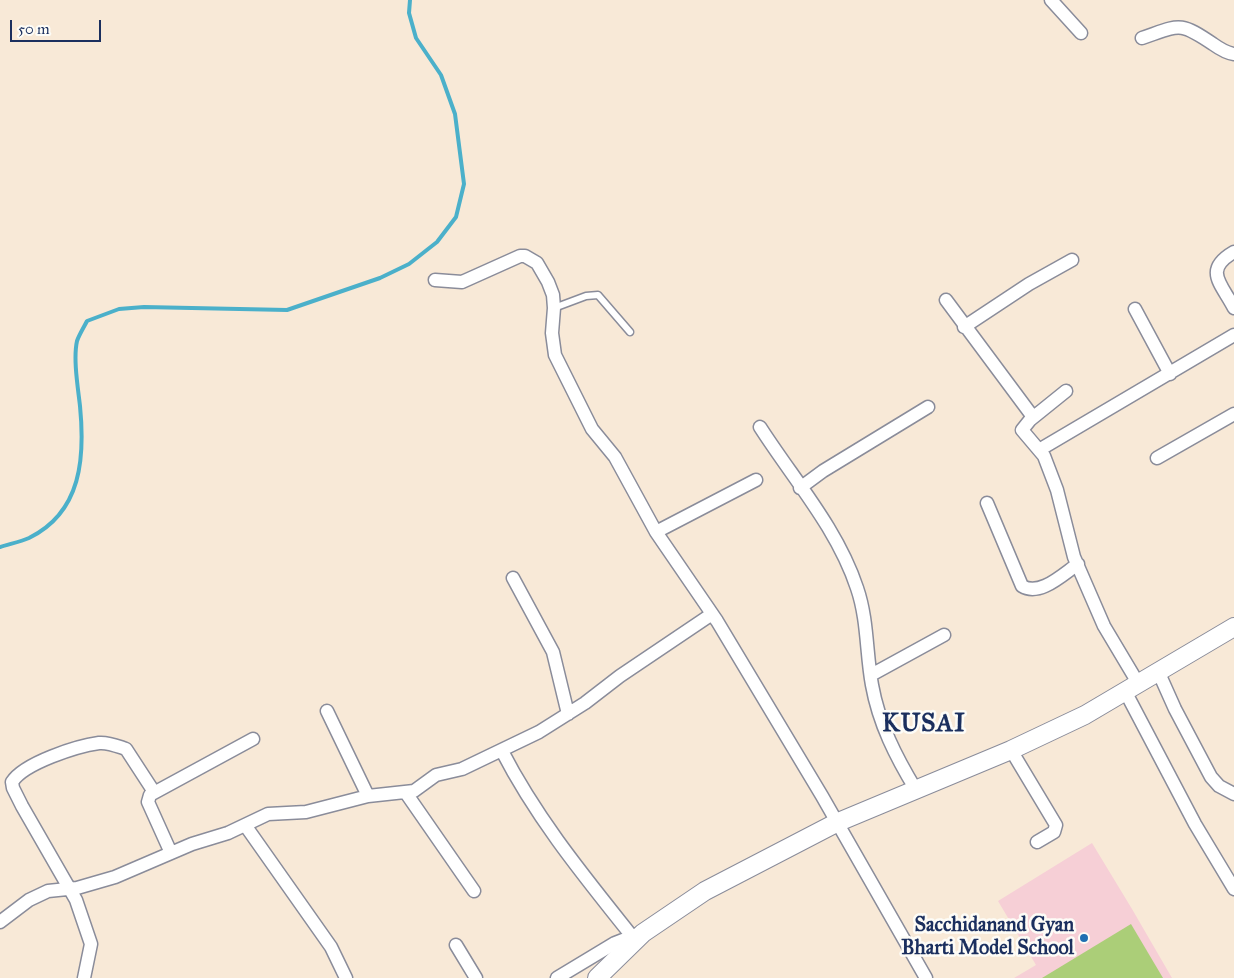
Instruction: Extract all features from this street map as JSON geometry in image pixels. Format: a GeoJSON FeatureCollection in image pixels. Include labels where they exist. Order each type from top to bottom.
{"type":"FeatureCollection","features":[{"type":"Feature","properties":{"kind":"main road"},"geometry":{"type":"LineString","coordinates":[[597,978],[637,934],[705,890],[836,823],[1011,750],[1084,715],[1234,627]]}},
{"type":"Feature","properties":{"kind":"street"},"geometry":{"type":"LineString","coordinates":[[1051,0],[1081,33]]}},
{"type":"Feature","properties":{"kind":"street"},"geometry":{"type":"LineString","coordinates":[[1142,38],[1181,26],[1190,28],[1222,50],[1234,54]]}},
{"type":"Feature","properties":{"kind":"street"},"geometry":{"type":"LineString","coordinates":[[1234,252],[1219,262],[1216,270],[1219,282],[1234,308]]}},
{"type":"Feature","properties":{"kind":"street"},"geometry":{"type":"LineString","coordinates":[[435,280],[462,282],[525,256],[532,258],[541,269],[553,295],[553,345],[559,368],[592,429],[615,456],[656,532],[712,614],[926,978]]}},
{"type":"Feature","properties":{"kind":"street"},"geometry":{"type":"LineString","coordinates":[[964,326],[1029,284],[1072,260]]}},
{"type":"Feature","properties":{"kind":"street"},"geometry":{"type":"LineString","coordinates":[[946,300],[1033,417]]}},
{"type":"Feature","properties":{"kind":"street"},"geometry":{"type":"LineString","coordinates":[[1135,308],[1170,374]]}},
{"type":"Feature","properties":{"kind":"street"},"geometry":{"type":"LineString","coordinates":[[1040,450],[1234,334]]}},
{"type":"Feature","properties":{"kind":"street"},"geometry":{"type":"LineString","coordinates":[[1066,391],[1033,417],[1022,430],[1044,456],[1057,490],[1066,533],[1104,626],[1195,824],[1234,889]]}},
{"type":"Feature","properties":{"kind":"street"},"geometry":{"type":"LineString","coordinates":[[800,488],[822,471],[928,407]]}},
{"type":"Feature","properties":{"kind":"street"},"geometry":{"type":"LineString","coordinates":[[1157,458],[1234,414]]}},
{"type":"Feature","properties":{"kind":"street"},"geometry":{"type":"LineString","coordinates":[[760,427],[800,488],[831,528],[848,565],[863,608],[876,704],[890,743],[916,790]]}},
{"type":"Feature","properties":{"kind":"street"},"geometry":{"type":"LineString","coordinates":[[656,532],[756,480]]}},
{"type":"Feature","properties":{"kind":"street"},"geometry":{"type":"LineString","coordinates":[[987,503],[1022,586],[1030,590],[1038,590],[1078,564]]}},
{"type":"Feature","properties":{"kind":"street"},"geometry":{"type":"LineString","coordinates":[[513,578],[553,652],[568,714]]}},
{"type":"Feature","properties":{"kind":"street"},"geometry":{"type":"LineString","coordinates":[[0,922],[40,894],[54,889],[71,888],[116,877],[268,814],[306,812],[368,796],[414,791],[436,775],[454,772],[502,751],[568,714],[712,614]]}},
{"type":"Feature","properties":{"kind":"street"},"geometry":{"type":"LineString","coordinates":[[871,675],[944,635]]}},
{"type":"Feature","properties":{"kind":"street"},"geometry":{"type":"LineString","coordinates":[[1158,671],[1175,709],[1211,777],[1219,786],[1234,794]]}},
{"type":"Feature","properties":{"kind":"street"},"geometry":{"type":"LineString","coordinates":[[327,711],[368,796]]}},
{"type":"Feature","properties":{"kind":"street"},"geometry":{"type":"LineString","coordinates":[[171,853],[148,802],[148,798],[154,792],[253,739]]}},
{"type":"Feature","properties":{"kind":"street"},"geometry":{"type":"LineString","coordinates":[[84,978],[91,944],[71,888],[12,788],[12,782],[16,775],[25,769],[68,752],[101,743],[126,749],[154,792]]}},
{"type":"Feature","properties":{"kind":"street"},"geometry":{"type":"LineString","coordinates":[[1011,750],[1056,825],[1054,832],[1037,842]]}},
{"type":"Feature","properties":{"kind":"street"},"geometry":{"type":"LineString","coordinates":[[502,751],[527,797],[560,846],[637,934],[557,978]]}},
{"type":"Feature","properties":{"kind":"street"},"geometry":{"type":"LineString","coordinates":[[406,793],[474,892]]}},
{"type":"Feature","properties":{"kind":"street"},"geometry":{"type":"LineString","coordinates":[[245,825],[331,947],[346,978]]}},
{"type":"Feature","properties":{"kind":"street"},"geometry":{"type":"LineString","coordinates":[[456,945],[476,978]]}},
{"type":"Feature","properties":{"kind":"lane"},"geometry":{"type":"LineString","coordinates":[[554,308],[586,296],[598,295],[630,332]]}},
{"type":"Feature","properties":{"kind":"shaded area","name":"Sacchidanand Gyan Bharti Model School"},"geometry":{"type":"Polygon","coordinates":[[[1092,843],[1172,978],[1014,978],[1036,965],[998,901],[1092,843]]]}},
{"type":"Feature","properties":{"kind":"green space"},"geometry":{"type":"Polygon","coordinates":[[[1131,924],[1163,978],[1042,978],[1131,924]]]}},
{"type":"Feature","properties":{"kind":"waterway"},"geometry":{"type":"LineString","coordinates":[[0,547],[22,541],[47,527],[60,514],[70,498],[76,481],[82,444],[76,348],[77,341],[87,321],[119,309],[144,307],[287,310],[380,278],[409,264],[437,242],[456,217],[464,184],[455,114],[441,75],[416,38],[409,13],[410,0]]}},
{"type":"Feature","properties":{"kind":"place","name":"Sacchidanand Gyan Bharti Model School"},"geometry":{"type":"Point","coordinates":[1084,938]}},
{"type":"Feature","properties":{"kind":"district","name":"KUSAI"},"geometry":{"type":"Point","coordinates":[924,725]}}]}
